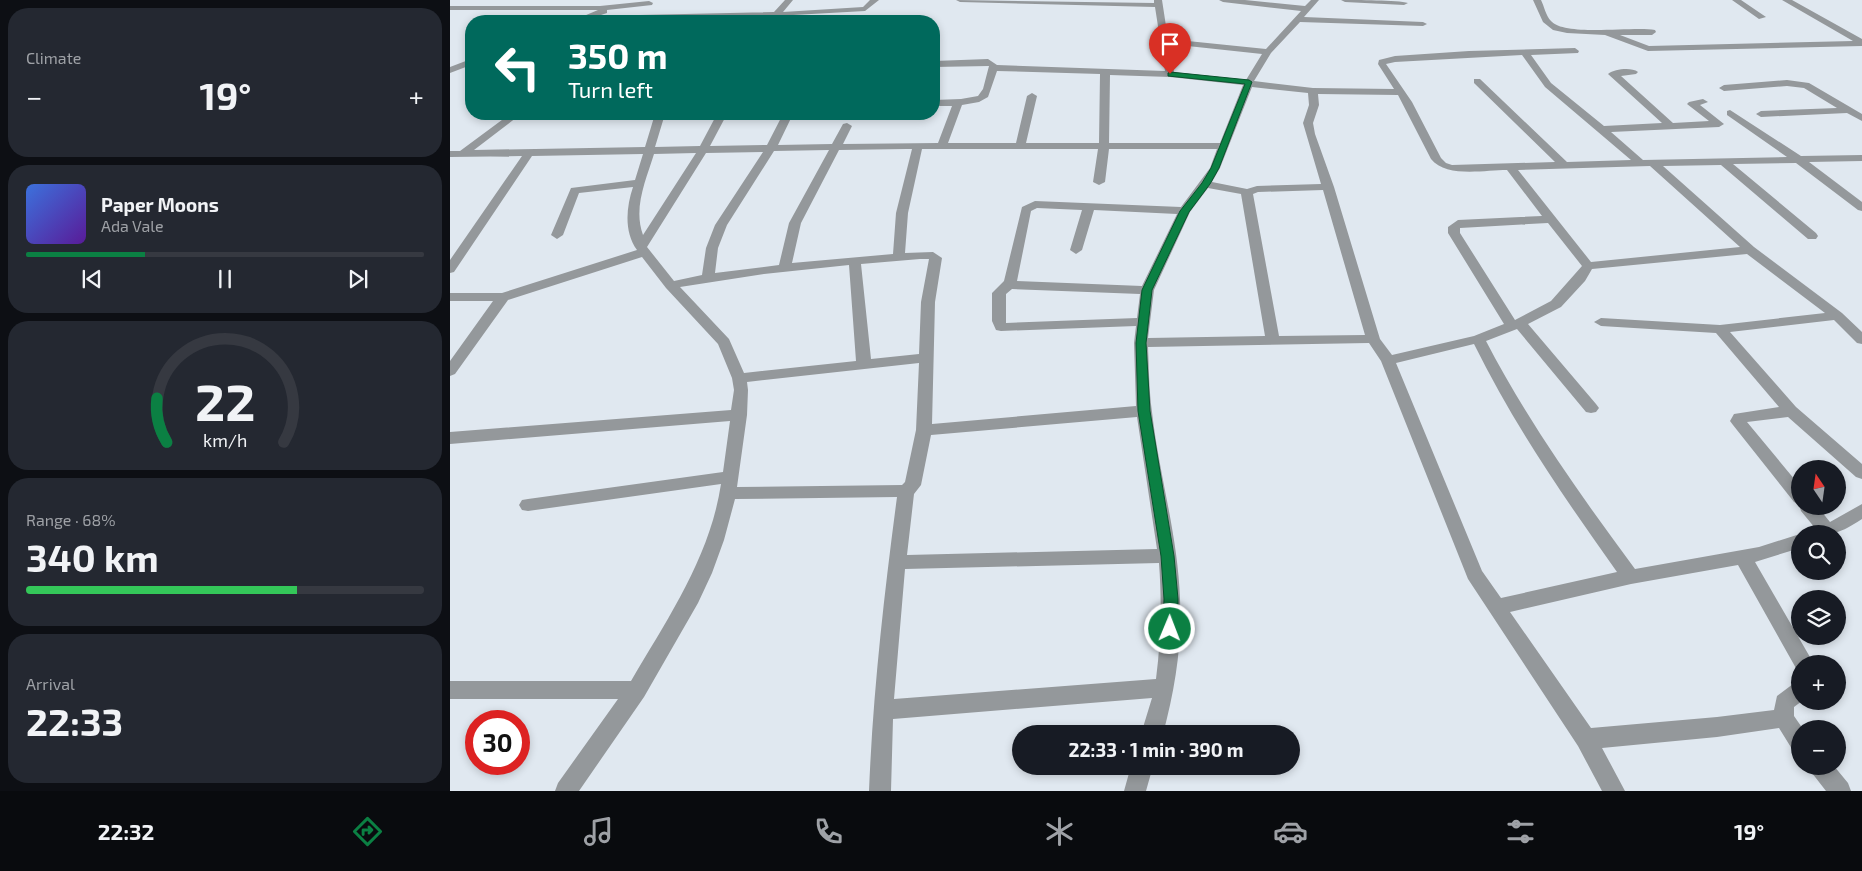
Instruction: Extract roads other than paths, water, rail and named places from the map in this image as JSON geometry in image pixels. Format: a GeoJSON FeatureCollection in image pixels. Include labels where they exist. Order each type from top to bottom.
{"type":"FeatureCollection","features":[{"type":"Feature","properties":{"kind":"street"},"geometry":{"type":"LineString","coordinates":[[450,7],[458,0]]}},
{"type":"Feature","properties":{"kind":"street"},"geometry":{"type":"LineString","coordinates":[[515,8],[525,0]]}},
{"type":"Feature","properties":{"kind":"street"},"geometry":{"type":"LineString","coordinates":[[776,15],[788,0]]}},
{"type":"Feature","properties":{"kind":"street"},"geometry":{"type":"LineString","coordinates":[[776,15],[862,10],[868,8],[875,0]]}},
{"type":"Feature","properties":{"kind":"street"},"geometry":{"type":"LineString","coordinates":[[960,0],[1158,2],[1158,13],[1166,41],[1170,74]]}},
{"type":"Feature","properties":{"kind":"street"},"geometry":{"type":"LineString","coordinates":[[1223,0],[1307,9]]}},
{"type":"Feature","properties":{"kind":"street"},"geometry":{"type":"LineString","coordinates":[[1155,725],[1165,688],[1170,644],[1171,599],[1167,556],[1144,411],[1141,343],[1147,290],[1184,211],[1205,184],[1224,146],[1249,82],[1268,52],[1315,0]]}},
{"type":"Feature","properties":{"kind":"street"},"geometry":{"type":"LineString","coordinates":[[1345,0],[1404,3]]}},
{"type":"Feature","properties":{"kind":"street"},"geometry":{"type":"LineString","coordinates":[[1537,0],[1549,25],[1554,28],[1604,32],[1652,32]]}},
{"type":"Feature","properties":{"kind":"street"},"geometry":{"type":"LineString","coordinates":[[1736,0],[1762,17]]}},
{"type":"Feature","properties":{"kind":"street"},"geometry":{"type":"LineString","coordinates":[[1786,0],[1862,42]]}},
{"type":"Feature","properties":{"kind":"street"},"geometry":{"type":"LineString","coordinates":[[450,7],[612,8],[650,2]]}},
{"type":"Feature","properties":{"kind":"street"},"geometry":{"type":"LineString","coordinates":[[639,15],[650,2]]}},
{"type":"Feature","properties":{"kind":"street"},"geometry":{"type":"LineString","coordinates":[[593,15],[612,8]]}},
{"type":"Feature","properties":{"kind":"street"},"geometry":{"type":"LineString","coordinates":[[1297,19],[1423,24]]}},
{"type":"Feature","properties":{"kind":"street"},"geometry":{"type":"LineString","coordinates":[[1604,32],[1656,49],[1862,42]]}},
{"type":"Feature","properties":{"kind":"street"},"geometry":{"type":"LineString","coordinates":[[1166,41],[1268,52]]}},
{"type":"Feature","properties":{"kind":"street"},"geometry":{"type":"LineString","coordinates":[[1575,51],[1404,58],[1382,62],[1436,159],[1442,165],[1460,169],[1862,158]]}},
{"type":"Feature","properties":{"kind":"street"},"geometry":{"type":"LineString","coordinates":[[1524,52],[1548,86],[1602,129],[1640,163]]}},
{"type":"Feature","properties":{"kind":"street"},"geometry":{"type":"LineString","coordinates":[[940,64],[984,62],[991,63],[993,68],[984,96],[978,99],[940,103]]}},
{"type":"Feature","properties":{"kind":"street"},"geometry":{"type":"LineString","coordinates":[[450,70],[465,64]]}},
{"type":"Feature","properties":{"kind":"street"},"geometry":{"type":"LineString","coordinates":[[993,68],[1170,74],[1313,91],[1400,92]]}},
{"type":"Feature","properties":{"kind":"street"},"geometry":{"type":"LineString","coordinates":[[1099,182],[1104,146],[1105,71]]}},
{"type":"Feature","properties":{"kind":"street"},"geometry":{"type":"LineString","coordinates":[[1633,72],[1616,73],[1614,76],[1672,127]]}},
{"type":"Feature","properties":{"kind":"street"},"geometry":{"type":"LineString","coordinates":[[1477,81],[1565,166]]}},
{"type":"Feature","properties":{"kind":"street"},"geometry":{"type":"LineString","coordinates":[[1724,88],[1787,83],[1806,85],[1862,118]]}},
{"type":"Feature","properties":{"kind":"street"},"geometry":{"type":"LineString","coordinates":[[1313,91],[1314,105],[1308,123],[1310,134],[1328,187],[1373,339],[1388,360],[1474,574],[1586,739],[1614,791]]}},
{"type":"Feature","properties":{"kind":"street"},"geometry":{"type":"LineString","coordinates":[[1020,146],[1032,96]]}},
{"type":"Feature","properties":{"kind":"street"},"geometry":{"type":"LineString","coordinates":[[942,146],[958,102]]}},
{"type":"Feature","properties":{"kind":"street"},"geometry":{"type":"LineString","coordinates":[[1602,129],[1720,124],[1692,104],[1703,102]]}},
{"type":"Feature","properties":{"kind":"street"},"geometry":{"type":"LineString","coordinates":[[1761,114],[1849,110]]}},
{"type":"Feature","properties":{"kind":"street"},"geometry":{"type":"LineString","coordinates":[[1730,113],[1798,159],[1861,206]]}},
{"type":"Feature","properties":{"kind":"street"},"geometry":{"type":"LineString","coordinates":[[450,163],[508,120]]}},
{"type":"Feature","properties":{"kind":"street"},"geometry":{"type":"LineString","coordinates":[[566,791],[637,690],[703,572],[729,485],[738,415],[739,378],[724,342],[672,285],[643,249],[633,217],[633,205],[658,120]]}},
{"type":"Feature","properties":{"kind":"street"},"geometry":{"type":"LineString","coordinates":[[450,297],[503,297],[643,249],[719,120]]}},
{"type":"Feature","properties":{"kind":"street"},"geometry":{"type":"LineString","coordinates":[[708,277],[712,248],[721,225],[771,148],[785,120]]}},
{"type":"Feature","properties":{"kind":"street"},"geometry":{"type":"LineString","coordinates":[[785,267],[796,223],[847,126]]}},
{"type":"Feature","properties":{"kind":"street"},"geometry":{"type":"LineString","coordinates":[[899,257],[902,213],[918,146]]}},
{"type":"Feature","properties":{"kind":"street"},"geometry":{"type":"LineString","coordinates":[[450,154],[648,151],[704,148],[1224,146]]}},
{"type":"Feature","properties":{"kind":"street"},"geometry":{"type":"LineString","coordinates":[[450,269],[528,153]]}},
{"type":"Feature","properties":{"kind":"street"},"geometry":{"type":"LineString","coordinates":[[1724,162],[1812,236]]}},
{"type":"Feature","properties":{"kind":"street"},"geometry":{"type":"LineString","coordinates":[[1653,163],[1750,250],[1837,316],[1862,340]]}},
{"type":"Feature","properties":{"kind":"street"},"geometry":{"type":"LineString","coordinates":[[1510,167],[1588,266]]}},
{"type":"Feature","properties":{"kind":"street"},"geometry":{"type":"LineString","coordinates":[[557,235],[575,190],[639,182]]}},
{"type":"Feature","properties":{"kind":"street"},"geometry":{"type":"LineString","coordinates":[[1205,184],[1248,192],[1257,189],[1328,187]]}},
{"type":"Feature","properties":{"kind":"street"},"geometry":{"type":"LineString","coordinates":[[1248,192],[1273,341]]}},
{"type":"Feature","properties":{"kind":"street"},"geometry":{"type":"LineString","coordinates":[[1144,322],[1001,327],[998,321],[999,293],[1010,282],[1027,206],[1035,204],[1184,211]]}},
{"type":"Feature","properties":{"kind":"street"},"geometry":{"type":"LineString","coordinates":[[1076,250],[1089,206]]}},
{"type":"Feature","properties":{"kind":"street"},"geometry":{"type":"LineString","coordinates":[[1552,219],[1458,224],[1454,227],[1454,232],[1516,324],[1591,408]]}},
{"type":"Feature","properties":{"kind":"street"},"geometry":{"type":"LineString","coordinates":[[1588,266],[1750,250]]}},
{"type":"Feature","properties":{"kind":"street"},"geometry":{"type":"LineString","coordinates":[[672,285],[708,277],[785,267],[927,255],[936,258],[928,302],[924,430],[913,485],[906,491],[897,562],[883,710],[880,791]]}},
{"type":"Feature","properties":{"kind":"street"},"geometry":{"type":"LineString","coordinates":[[855,262],[864,366]]}},
{"type":"Feature","properties":{"kind":"street"},"geometry":{"type":"LineString","coordinates":[[1388,360],[1478,339],[1516,324],[1556,304],[1580,278],[1588,266]]}},
{"type":"Feature","properties":{"kind":"street"},"geometry":{"type":"LineString","coordinates":[[1010,282],[1021,286],[1147,290]]}},
{"type":"Feature","properties":{"kind":"street"},"geometry":{"type":"LineString","coordinates":[[450,371],[503,297]]}},
{"type":"Feature","properties":{"kind":"street"},"geometry":{"type":"LineString","coordinates":[[1601,322],[1720,329],[1837,316]]}},
{"type":"Feature","properties":{"kind":"street"},"geometry":{"type":"LineString","coordinates":[[1720,329],[1791,410],[1862,473]]}},
{"type":"Feature","properties":{"kind":"street"},"geometry":{"type":"LineString","coordinates":[[1141,343],[1373,339]]}},
{"type":"Feature","properties":{"kind":"street"},"geometry":{"type":"LineString","coordinates":[[1478,339],[1514,408],[1572,497],[1631,578]]}},
{"type":"Feature","properties":{"kind":"street"},"geometry":{"type":"LineString","coordinates":[[739,378],[927,358]]}},
{"type":"Feature","properties":{"kind":"street"},"geometry":{"type":"LineString","coordinates":[[1791,410],[1739,418],[1738,421],[1791,487]]}},
{"type":"Feature","properties":{"kind":"street"},"geometry":{"type":"LineString","coordinates":[[924,430],[1144,411]]}},
{"type":"Feature","properties":{"kind":"street"},"geometry":{"type":"LineString","coordinates":[[450,438],[738,415]]}},
{"type":"Feature","properties":{"kind":"street"},"geometry":{"type":"LineString","coordinates":[[528,505],[729,485],[906,491]]}},
{"type":"Feature","properties":{"kind":"street"},"geometry":{"type":"LineString","coordinates":[[1836,525],[1862,511]]}},
{"type":"Feature","properties":{"kind":"street"},"geometry":{"type":"LineString","coordinates":[[1497,607],[1631,578],[1743,558],[1791,544]]}},
{"type":"Feature","properties":{"kind":"street"},"geometry":{"type":"LineString","coordinates":[[897,562],[1167,556]]}},
{"type":"Feature","properties":{"kind":"street"},"geometry":{"type":"LineString","coordinates":[[1743,558],[1799,655]]}},
{"type":"Feature","properties":{"kind":"street"},"geometry":{"type":"LineString","coordinates":[[883,710],[1165,688]]}},
{"type":"Feature","properties":{"kind":"street"},"geometry":{"type":"LineString","coordinates":[[450,690],[637,690]]}},
{"type":"Feature","properties":{"kind":"street"},"geometry":{"type":"LineString","coordinates":[[1791,697],[1784,703],[1784,718],[1791,728]]}},
{"type":"Feature","properties":{"kind":"street"},"geometry":{"type":"LineString","coordinates":[[1586,739],[1717,727],[1784,718]]}},
{"type":"Feature","properties":{"kind":"street"},"geometry":{"type":"LineString","coordinates":[[1135,791],[1139,775]]}},
{"type":"Feature","properties":{"kind":"street"},"geometry":{"type":"LineString","coordinates":[[1827,775],[1840,791]]}}]}
